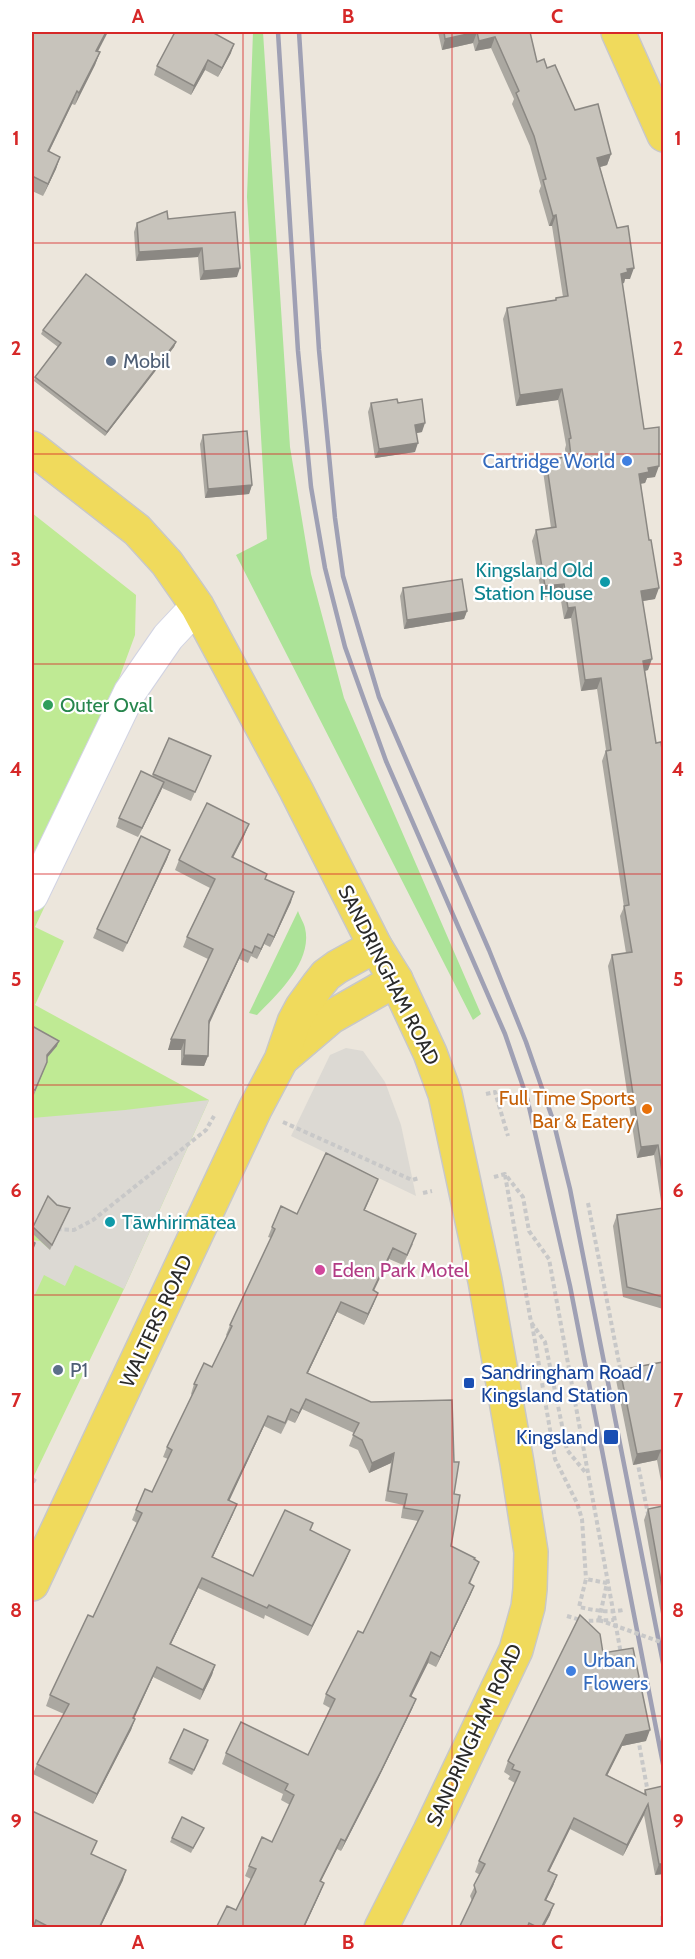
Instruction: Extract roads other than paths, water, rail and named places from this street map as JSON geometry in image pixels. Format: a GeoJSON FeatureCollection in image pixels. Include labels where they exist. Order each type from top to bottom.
{"type":"FeatureCollection","features":[{"type":"Feature","properties":{"kind":"main road"},"geometry":{"type":"LineString","coordinates":[[618,32],[663,135]]}},
{"type":"Feature","properties":{"kind":"main road","name":"SANDRINGHAM ROAD"},"geometry":{"type":"LineString","coordinates":[[32,448],[137,530],[166,563],[197,606],[296,790],[375,946],[396,981],[430,1053],[445,1094],[485,1281],[531,1552],[528,1607],[516,1650],[381,1928]]}},
{"type":"Feature","properties":{"kind":"main road","name":"WALTERS ROAD"},"geometry":{"type":"LineString","coordinates":[[32,1584],[255,1109],[281,1060],[294,1022],[302,1007],[327,975],[375,946]]}},
{"type":"Feature","properties":{"kind":"main road","name":"WALTERS ROAD"},"geometry":{"type":"LineString","coordinates":[[281,1060],[331,1017],[396,981]]}},
{"type":"Feature","properties":{"kind":"lane"},"geometry":{"type":"LineString","coordinates":[[32,895],[130,692],[168,637],[197,606]]}},
{"type":"Feature","properties":{"kind":"railway"},"geometry":{"type":"LineString","coordinates":[[278,32],[298,351],[311,487],[325,568],[345,647],[386,761],[505,1034],[527,1098],[570,1286],[664,1769]]}},
{"type":"Feature","properties":{"kind":"railway"},"geometry":{"type":"LineString","coordinates":[[299,32],[319,350],[335,518],[343,576],[379,697],[489,950],[526,1042],[553,1120],[570,1189],[664,1668]]}},
{"type":"Feature","properties":{"kind":"place","name":"Mobil"},"geometry":{"type":"Point","coordinates":[111,361]}},
{"type":"Feature","properties":{"kind":"place","name":"Cartridge World"},"geometry":{"type":"Point","coordinates":[627,461]}},
{"type":"Feature","properties":{"kind":"place","name":"Kingsland Old Station House"},"geometry":{"type":"Point","coordinates":[605,582]}},
{"type":"Feature","properties":{"kind":"place","name":"Outer Oval"},"geometry":{"type":"Point","coordinates":[48,705]}},
{"type":"Feature","properties":{"kind":"place","name":"Full Time Sports Bar & Eatery"},"geometry":{"type":"Point","coordinates":[647,1109]}},
{"type":"Feature","properties":{"kind":"place","name":"Tāwhirimātea"},"geometry":{"type":"Point","coordinates":[110,1222]}},
{"type":"Feature","properties":{"kind":"place","name":"Eden Park Motel"},"geometry":{"type":"Point","coordinates":[320,1270]}},
{"type":"Feature","properties":{"kind":"place","name":"P1"},"geometry":{"type":"Point","coordinates":[58,1370]}},
{"type":"Feature","properties":{"kind":"place","name":"Sandringham Road / Kingsland Station"},"geometry":{"type":"Point","coordinates":[469,1383]}},
{"type":"Feature","properties":{"kind":"place","name":"Kingsland"},"geometry":{"type":"Point","coordinates":[611,1437]}},
{"type":"Feature","properties":{"kind":"place","name":"Urban Flowers"},"geometry":{"type":"Point","coordinates":[571,1671]}}]}
